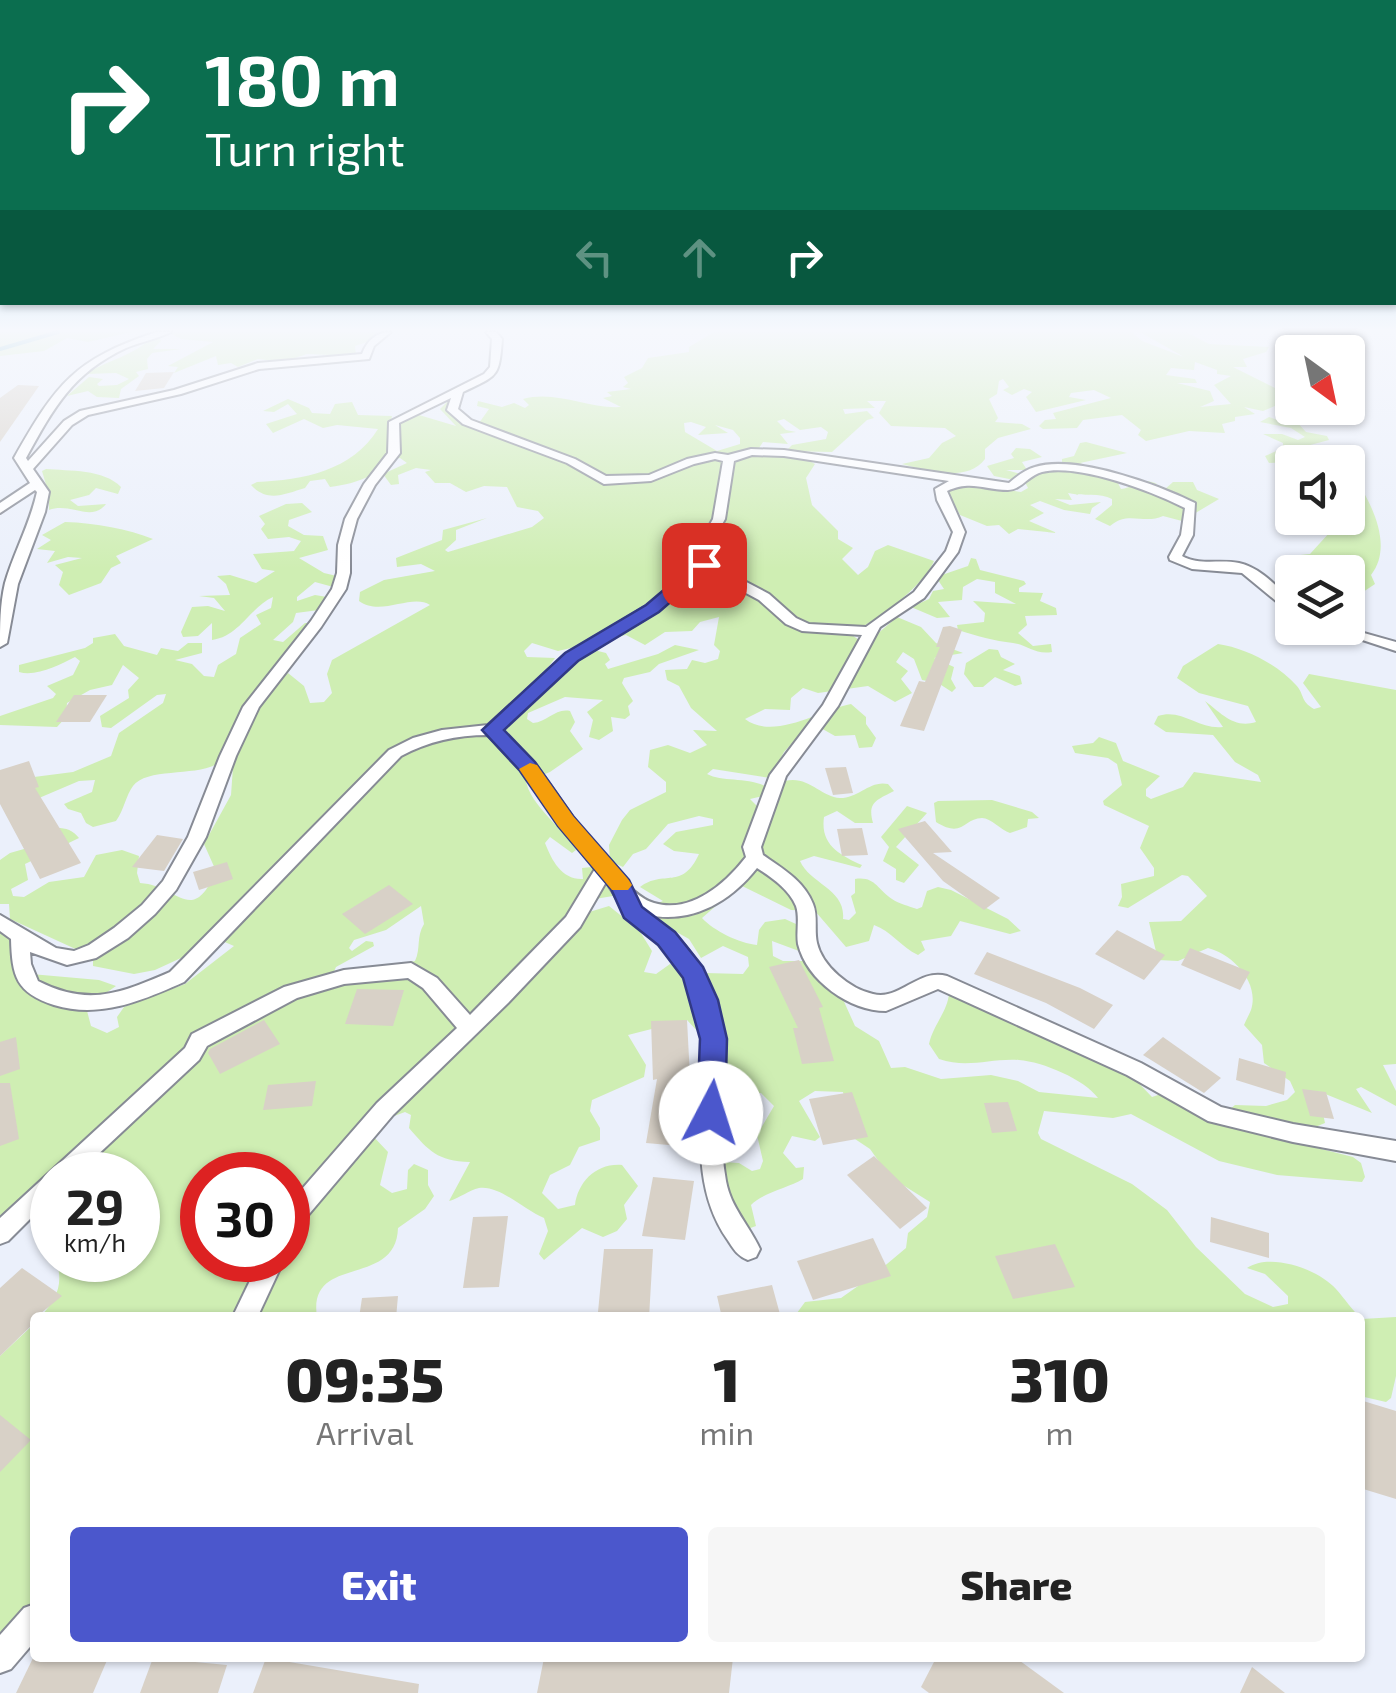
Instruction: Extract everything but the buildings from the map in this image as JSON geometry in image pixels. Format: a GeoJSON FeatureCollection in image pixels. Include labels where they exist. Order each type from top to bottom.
{"type":"FeatureCollection","features":[{"type":"Feature","properties":{"kind":"street"},"geometry":{"type":"LineString","coordinates":[[0,643],[12,584],[40,512],[43,492],[20,458],[46,411]]}},
{"type":"Feature","properties":{"kind":"street"},"geometry":{"type":"LineString","coordinates":[[27,469],[68,423],[89,411]]}},
{"type":"Feature","properties":{"kind":"street"},"geometry":{"type":"LineString","coordinates":[[0,922],[20,938],[66,958],[86,954],[134,923],[179,876],[198,842],[242,723],[276,668],[341,587],[346,567],[343,547],[350,523],[366,486],[394,452],[394,422],[413,411]]}},
{"type":"Feature","properties":{"kind":"street"},"geometry":{"type":"LineString","coordinates":[[453,411],[466,422],[570,461],[604,480],[651,478],[690,460],[715,456],[729,459],[751,452],[784,452],[1010,486],[1034,470],[1069,470],[1166,492],[1191,506],[1188,535],[1175,557],[1180,562],[1246,570],[1275,593]]}},
{"type":"Feature","properties":{"kind":"street"},"geometry":{"type":"LineString","coordinates":[[729,459],[719,518],[700,553],[704,565],[764,597],[791,621],[807,628],[870,632]]}},
{"type":"Feature","properties":{"kind":"street"},"geometry":{"type":"LineString","coordinates":[[965,479],[941,489],[959,532],[952,552],[920,595],[884,616],[870,632],[830,706],[778,775],[752,847],[755,858],[793,888],[806,908],[808,949],[826,974],[850,994],[879,1004],[893,1002],[913,987],[940,981],[1134,1069],[1216,1115],[1294,1134],[1396,1150]]}},
{"type":"Feature","properties":{"kind":"street"},"geometry":{"type":"LineString","coordinates":[[0,509],[36,484]]}},
{"type":"Feature","properties":{"kind":"street"},"geometry":{"type":"LineString","coordinates":[[20,938],[21,964],[30,986],[80,1006],[137,995],[177,976],[395,753],[444,733],[492,730],[572,657],[653,608],[704,565]]}},
{"type":"Feature","properties":{"kind":"street"},"geometry":{"type":"LineString","coordinates":[[1365,638],[1396,647]]}},
{"type":"Feature","properties":{"kind":"street"},"geometry":{"type":"LineString","coordinates":[[492,730],[528,766],[566,821],[629,898],[642,907],[674,912],[712,902],[755,858]]}},
{"type":"Feature","properties":{"kind":"street"},"geometry":{"type":"LineString","coordinates":[[310,1195],[385,1110],[502,998],[573,922],[606,868]]}},
{"type":"Feature","properties":{"kind":"street"},"geometry":{"type":"LineString","coordinates":[[629,898],[633,912],[683,957],[705,1000],[715,1056],[711,1113],[716,1185],[724,1212],[748,1249]]}},
{"type":"Feature","properties":{"kind":"street"},"geometry":{"type":"LineString","coordinates":[[86,1152],[192,1054],[199,1040],[291,992],[344,977],[411,970],[430,983],[468,1027]]}},
{"type":"Feature","properties":{"kind":"street"},"geometry":{"type":"LineString","coordinates":[[0,1233],[30,1204]]}},
{"type":"Feature","properties":{"kind":"street"},"geometry":{"type":"LineString","coordinates":[[247,1312],[261,1282]]}},
{"type":"Feature","properties":{"kind":"street"},"geometry":{"type":"LineString","coordinates":[[0,1658],[30,1625]]}},
{"type":"Feature","properties":{"kind":"green space"},"geometry":{"type":"Polygon","coordinates":[[[294,411],[356,411],[358,415],[392,416],[390,424],[395,426],[419,415],[456,426],[442,411],[458,411],[479,423],[488,411],[867,411],[874,418],[832,452],[786,451],[792,445],[826,439],[828,432],[821,427],[800,430],[784,419],[777,421],[786,430],[796,432],[780,434],[788,444],[763,442],[757,451],[721,455],[731,464],[749,455],[772,453],[815,464],[806,478],[812,505],[838,531],[838,539],[853,548],[842,559],[858,575],[868,567],[875,551],[888,545],[934,561],[920,582],[897,603],[849,633],[862,642],[864,655],[876,635],[897,617],[921,627],[936,643],[963,653],[934,658],[954,667],[951,679],[956,688],[952,692],[938,683],[922,680],[914,659],[903,652],[896,662],[908,671],[901,679],[912,693],[895,702],[868,686],[818,693],[803,688],[791,698],[790,710],[765,709],[745,719],[757,725],[783,726],[851,704],[866,717],[866,724],[876,738],[872,747],[859,748],[855,735],[835,736],[819,727],[805,729],[784,752],[770,778],[713,769],[707,774],[765,786],[763,796],[750,799],[763,812],[772,812],[785,781],[808,783],[840,798],[876,784],[888,784],[894,791],[873,806],[873,823],[855,823],[837,811],[824,817],[828,842],[862,865],[860,868],[814,856],[800,861],[839,901],[843,919],[849,920],[856,913],[851,896],[855,893],[855,879],[862,879],[872,881],[895,901],[917,909],[922,907],[927,891],[938,887],[951,890],[1008,919],[1021,931],[1010,934],[960,921],[951,936],[921,941],[925,950],[918,955],[874,925],[869,941],[846,947],[815,911],[791,910],[740,885],[702,918],[727,936],[757,945],[759,930],[765,922],[785,919],[796,924],[799,951],[772,941],[773,956],[783,961],[806,961],[841,995],[855,1026],[879,1041],[891,1068],[905,1067],[941,1079],[991,1075],[1018,1081],[1039,1092],[1098,1098],[1073,1078],[1029,1061],[960,1063],[939,1059],[929,1044],[949,993],[1127,1071],[1152,1097],[1164,1093],[1206,1120],[1353,1157],[1361,1163],[1365,1177],[1362,1182],[1277,1175],[1219,1161],[1131,1114],[1113,1118],[1044,1111],[1038,1133],[1041,1139],[1132,1184],[1167,1210],[1196,1247],[1245,1294],[1273,1307],[1288,1304],[1288,1296],[1265,1274],[1247,1268],[1257,1263],[1281,1262],[1318,1275],[1356,1312],[798,1312],[805,1302],[841,1298],[875,1274],[906,1248],[908,1233],[927,1217],[930,1202],[890,1177],[870,1149],[852,1137],[843,1092],[815,1091],[799,1101],[820,1137],[815,1141],[792,1136],[783,1153],[796,1168],[804,1167],[803,1179],[751,1205],[756,1226],[742,1231],[726,1188],[723,1162],[739,1163],[752,1171],[760,1169],[763,1161],[757,1135],[774,1106],[761,1093],[739,1096],[732,1106],[704,1098],[698,1080],[705,1070],[706,1033],[700,1034],[687,1020],[628,1035],[646,1065],[644,1077],[592,1100],[590,1111],[600,1128],[600,1140],[579,1147],[570,1165],[550,1175],[542,1193],[558,1209],[575,1205],[590,1176],[604,1167],[622,1165],[638,1186],[624,1205],[627,1219],[617,1231],[603,1237],[582,1228],[544,1260],[539,1254],[548,1231],[544,1218],[487,1188],[449,1201],[470,1162],[449,1160],[428,1149],[409,1128],[411,1115],[405,1112],[378,1122],[371,1134],[388,1152],[380,1185],[392,1193],[407,1189],[408,1170],[414,1164],[428,1170],[428,1185],[434,1196],[425,1209],[398,1228],[394,1247],[383,1259],[325,1285],[318,1297],[317,1312],[44,1312],[58,1282],[160,1282],[160,1152],[30,1152],[30,1206],[19,1214],[0,1215],[0,923],[31,974],[99,980],[116,986],[86,1007],[91,1026],[107,1033],[119,1027],[117,1017],[124,1007],[185,984],[234,946],[220,940],[155,970],[134,974],[93,966],[93,957],[10,919],[9,904],[0,904],[0,860],[31,847],[38,830],[66,829],[79,838],[25,864],[28,880],[11,889],[13,896],[24,897],[49,882],[84,877],[96,855],[122,850],[139,856],[140,883],[183,899],[199,897],[216,871],[204,844],[231,795],[233,767],[246,730],[215,765],[139,780],[116,821],[93,827],[81,813],[64,804],[92,792],[95,780],[79,781],[32,801],[34,777],[73,772],[111,756],[119,733],[163,703],[166,694],[157,695],[111,728],[102,727],[100,716],[129,698],[128,690],[139,678],[123,665],[112,685],[90,690],[67,703],[66,717],[57,727],[0,725],[0,716],[53,698],[56,694],[47,686],[73,675],[80,661],[75,657],[33,673],[19,672],[19,665],[85,648],[93,643],[93,638],[115,634],[124,646],[157,655],[161,648],[178,651],[188,643],[202,643],[202,653],[175,660],[192,664],[204,676],[214,677],[218,665],[236,654],[240,638],[261,624],[256,615],[271,608],[273,597],[230,633],[212,640],[212,623],[198,636],[183,637],[181,632],[192,607],[225,611],[214,598],[199,596],[230,595],[217,576],[230,575],[256,583],[275,571],[262,569],[253,554],[294,551],[301,541],[289,537],[268,539],[259,516],[286,504],[302,503],[312,512],[289,520],[288,526],[304,535],[323,536],[328,550],[299,558],[324,573],[341,577],[337,588],[315,582],[297,597],[297,601],[315,595],[327,597],[319,610],[296,613],[293,622],[273,640],[283,642],[305,623],[313,623],[273,687],[288,673],[304,686],[310,703],[324,702],[332,693],[327,674],[332,660],[430,605],[414,602],[377,607],[359,601],[360,592],[384,580],[435,571],[421,564],[397,567],[396,558],[442,540],[443,530],[487,518],[456,530],[456,540],[445,550],[532,527],[544,518],[538,511],[517,507],[507,487],[484,486],[466,492],[450,483],[435,483],[425,472],[431,470],[416,468],[398,475],[399,484],[391,485],[383,474],[407,463],[400,458],[351,483],[330,487],[325,479],[310,481],[305,488],[283,494],[263,494],[251,485],[309,475],[340,464],[355,455],[378,429],[337,425],[323,428],[304,419],[273,433],[266,424],[297,414],[294,411]],[[684,423],[685,432],[717,451],[740,444],[733,430],[715,425],[728,433],[698,435],[706,427],[684,423]],[[719,617],[700,622],[692,631],[665,632],[645,645],[626,635],[558,651],[532,643],[524,651],[527,657],[555,658],[543,674],[550,680],[590,649],[606,653],[610,660],[605,664],[608,669],[675,645],[699,650],[659,664],[650,672],[624,678],[622,683],[633,701],[628,706],[630,715],[625,719],[611,717],[613,731],[599,740],[589,737],[593,720],[587,712],[603,700],[565,697],[528,713],[527,719],[533,723],[560,711],[570,711],[575,722],[570,731],[583,749],[545,774],[536,767],[525,770],[536,803],[576,850],[572,853],[550,837],[545,843],[555,863],[569,876],[583,879],[582,868],[592,867],[619,895],[595,899],[586,913],[609,906],[639,930],[652,951],[644,972],[656,974],[670,964],[681,967],[697,1008],[705,973],[743,974],[749,966],[748,957],[723,946],[701,958],[689,939],[639,911],[663,901],[640,887],[686,872],[699,854],[674,851],[663,844],[676,832],[713,825],[713,819],[699,816],[668,824],[623,867],[610,861],[609,845],[630,810],[666,792],[666,782],[648,767],[650,750],[668,745],[690,753],[707,745],[693,730],[717,731],[691,708],[679,686],[667,680],[665,670],[687,669],[692,660],[705,663],[718,659],[720,651],[714,645],[719,617]],[[421,906],[386,930],[354,940],[349,948],[352,951],[366,941],[374,946],[336,967],[332,976],[415,961],[424,924],[421,906]]]}},
{"type":"Feature","properties":{"kind":"green space"},"geometry":{"type":"Polygon","coordinates":[[[880,411],[995,411],[998,418],[995,422],[1022,424],[1031,429],[998,438],[985,449],[985,459],[968,471],[946,473],[902,464],[929,458],[942,443],[956,436],[945,428],[891,426],[880,411]]]}},
{"type":"Feature","properties":{"kind":"green space"},"geometry":{"type":"Polygon","coordinates":[[[1061,411],[1255,414],[1222,424],[1225,433],[1189,431],[1146,441],[1138,435],[1141,430],[1122,415],[1083,420],[1077,428],[1039,426],[1045,420],[1056,419],[1053,413],[1061,411]]]}},
{"type":"Feature","properties":{"kind":"green space"},"geometry":{"type":"Polygon","coordinates":[[[1269,417],[1275,419],[1275,425],[1260,422],[1269,417]]]}},
{"type":"Feature","properties":{"kind":"green space"},"geometry":{"type":"Polygon","coordinates":[[[1276,425],[1300,425],[1306,432],[1327,436],[1329,440],[1283,445],[1263,434],[1282,434],[1298,440],[1305,437],[1291,428],[1276,425]]]}},
{"type":"Feature","properties":{"kind":"green space"},"geometry":{"type":"Polygon","coordinates":[[[1080,443],[1127,453],[1080,463],[1116,479],[1121,489],[1147,481],[1157,484],[1150,489],[1164,490],[1173,482],[1193,482],[1197,490],[1219,499],[1182,521],[1163,516],[1130,518],[1110,526],[1095,519],[1112,505],[1112,499],[1068,493],[1072,500],[1055,499],[1070,505],[1101,502],[1090,514],[1040,501],[1030,505],[1044,513],[1029,521],[1057,533],[1018,529],[1009,534],[999,525],[987,526],[960,515],[945,490],[957,483],[1021,492],[1028,488],[1025,482],[994,476],[987,466],[1014,458],[1011,454],[1016,448],[1030,449],[1042,457],[1022,462],[1027,470],[1006,470],[1032,477],[1062,465],[1062,459],[1074,456],[1080,443]]]}},
{"type":"Feature","properties":{"kind":"green space"},"geometry":{"type":"Polygon","coordinates":[[[1275,452],[1275,463],[1269,463],[1265,456],[1275,452]]]}},
{"type":"Feature","properties":{"kind":"green space"},"geometry":{"type":"Polygon","coordinates":[[[42,471],[96,474],[121,487],[118,494],[96,488],[89,495],[70,500],[78,506],[106,504],[94,512],[49,510],[42,471]]]}},
{"type":"Feature","properties":{"kind":"green space"},"geometry":{"type":"Polygon","coordinates":[[[1365,495],[1380,534],[1381,549],[1371,575],[1375,584],[1365,591],[1365,555],[1300,555],[1310,554],[1327,535],[1365,535],[1365,495]]]}},
{"type":"Feature","properties":{"kind":"green space"},"geometry":{"type":"Polygon","coordinates":[[[65,522],[111,527],[153,539],[116,556],[121,563],[111,568],[101,583],[69,595],[59,585],[63,572],[55,565],[82,558],[47,563],[55,551],[37,549],[51,540],[42,535],[65,522]]]}},
{"type":"Feature","properties":{"kind":"green space"},"geometry":{"type":"Polygon","coordinates":[[[971,558],[976,559],[980,570],[1024,581],[1026,584],[1019,592],[1043,593],[1040,601],[1056,608],[1057,615],[1025,616],[1027,625],[1018,633],[1033,646],[1051,644],[1052,652],[958,630],[957,625],[984,622],[985,613],[973,601],[1016,604],[995,593],[995,582],[977,579],[963,587],[962,600],[938,602],[950,617],[937,618],[911,607],[929,599],[933,591],[944,589],[936,577],[968,566],[971,558]]]}},
{"type":"Feature","properties":{"kind":"green space"},"geometry":{"type":"Polygon","coordinates":[[[1218,644],[1270,664],[1296,685],[1314,709],[1321,707],[1303,683],[1309,674],[1396,690],[1396,1064],[1383,1065],[1396,1091],[1396,1106],[1361,1087],[1356,1089],[1372,1113],[1318,1091],[1325,1123],[1308,1130],[1229,1110],[1235,1105],[1266,1106],[1287,1100],[1295,1092],[1290,1081],[1264,1063],[1262,1045],[1244,1025],[1253,1000],[1248,980],[1235,963],[1208,948],[1178,961],[1158,960],[1149,922],[1181,921],[1207,896],[1188,876],[1182,875],[1128,908],[1118,906],[1121,884],[1154,876],[1154,868],[1140,848],[1149,826],[1104,805],[1103,801],[1122,785],[1117,764],[1108,758],[1075,753],[1072,746],[1093,743],[1099,737],[1116,743],[1123,761],[1160,776],[1146,789],[1146,796],[1151,799],[1183,787],[1194,772],[1261,782],[1258,775],[1235,762],[1213,735],[1166,732],[1154,724],[1158,716],[1167,714],[1223,727],[1205,701],[1234,722],[1256,722],[1248,706],[1199,693],[1177,678],[1183,666],[1218,644]]]}},
{"type":"Feature","properties":{"kind":"green space"},"geometry":{"type":"Polygon","coordinates":[[[989,649],[998,650],[1001,657],[1015,664],[1003,670],[1020,676],[1022,684],[1015,686],[995,677],[983,687],[974,687],[964,674],[966,663],[989,649]]]}},
{"type":"Feature","properties":{"kind":"green space"},"geometry":{"type":"Polygon","coordinates":[[[992,800],[1032,812],[1039,818],[1028,819],[1027,827],[1010,833],[982,818],[952,829],[936,822],[934,803],[938,801],[992,800]]]}},
{"type":"Feature","properties":{"kind":"green space"},"geometry":{"type":"Polygon","coordinates":[[[907,806],[927,813],[896,847],[919,865],[904,883],[896,880],[896,869],[883,861],[889,847],[881,837],[907,806]]]}},
{"type":"Feature","properties":{"kind":"green space"},"geometry":{"type":"Polygon","coordinates":[[[1396,1317],[1396,1376],[1391,1398],[1386,1402],[1365,1397],[1365,1319],[1396,1317]]]}},
{"type":"Feature","properties":{"kind":"green space"},"geometry":{"type":"Polygon","coordinates":[[[30,1328],[30,1617],[0,1632],[0,1356],[30,1328]]]}},
{"type":"Feature","properties":{"kind":"slow traffic"},"geometry":{"type":"LineString","coordinates":[[530,769],[566,821],[620,885]]}},
{"type":"Feature","properties":{"kind":"route"},"geometry":{"type":"LineString","coordinates":[[704,565],[653,608],[572,657],[492,730],[528,766],[566,821],[621,886],[633,912],[666,938],[694,974],[714,1039],[711,1113]]}}]}
